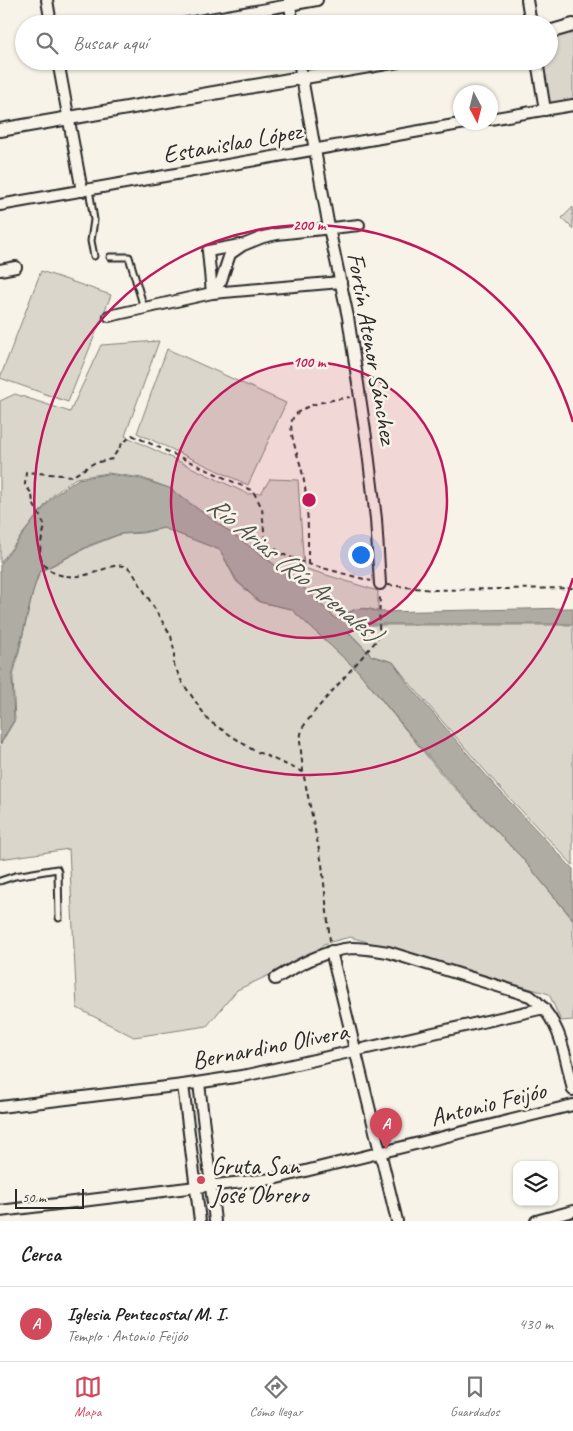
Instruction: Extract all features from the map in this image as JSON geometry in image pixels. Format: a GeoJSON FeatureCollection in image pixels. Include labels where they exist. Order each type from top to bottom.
{"type":"FeatureCollection","features":[{"type":"Feature","properties":{"kind":"street"},"geometry":{"type":"LineString","coordinates":[[47,0],[50,15]]}},
{"type":"Feature","properties":{"kind":"street"},"geometry":{"type":"LineString","coordinates":[[226,15],[289,2],[317,0]]}},
{"type":"Feature","properties":{"kind":"street"},"geometry":{"type":"LineString","coordinates":[[526,0],[529,15]]}},
{"type":"Feature","properties":{"kind":"street"},"geometry":{"type":"LineString","coordinates":[[289,2],[291,15]]}},
{"type":"Feature","properties":{"kind":"street"},"geometry":{"type":"LineString","coordinates":[[558,29],[573,25]]}},
{"type":"Feature","properties":{"kind":"street"},"geometry":{"type":"LineString","coordinates":[[60,70],[86,190]]}},
{"type":"Feature","properties":{"kind":"street","name":"Fortín Atenor Sánchez"},"geometry":{"type":"LineString","coordinates":[[301,70],[329,228],[341,282],[360,395],[376,519],[380,584]]}},
{"type":"Feature","properties":{"kind":"street"},"geometry":{"type":"LineString","coordinates":[[0,130],[347,70]]}},
{"type":"Feature","properties":{"kind":"street"},"geometry":{"type":"LineString","coordinates":[[538,70],[545,110]]}},
{"type":"Feature","properties":{"kind":"street"},"geometry":{"type":"LineString","coordinates":[[498,118],[573,105]]}},
{"type":"Feature","properties":{"kind":"street","name":"Estanislao López"},"geometry":{"type":"LineString","coordinates":[[0,205],[453,125]]}},
{"type":"Feature","properties":{"kind":"street"},"geometry":{"type":"LineString","coordinates":[[212,293],[208,251],[243,245],[277,234],[359,225]]}},
{"type":"Feature","properties":{"kind":"street"},"geometry":{"type":"LineString","coordinates":[[212,293],[221,282],[230,254],[243,245]]}},
{"type":"Feature","properties":{"kind":"street"},"geometry":{"type":"LineString","coordinates":[[0,270],[16,267]]}},
{"type":"Feature","properties":{"kind":"street"},"geometry":{"type":"LineString","coordinates":[[109,316],[212,293],[341,282]]}},
{"type":"Feature","properties":{"kind":"street"},"geometry":{"type":"LineString","coordinates":[[275,979],[289,970],[331,952],[353,948],[369,949],[388,952],[530,996],[544,1008],[555,1024],[560,1036],[573,1090]]}},
{"type":"Feature","properties":{"kind":"street"},"geometry":{"type":"LineString","coordinates":[[331,952],[397,1221]]}},
{"type":"Feature","properties":{"kind":"street","name":"Bernardino Olivera"},"geometry":{"type":"LineString","coordinates":[[0,1107],[199,1083],[248,1075],[544,1008]]}},
{"type":"Feature","properties":{"kind":"street"},"geometry":{"type":"LineString","coordinates":[[199,1083],[215,1221]]}},
{"type":"Feature","properties":{"kind":"street"},"geometry":{"type":"LineString","coordinates":[[183,1085],[200,1221]]}},
{"type":"Feature","properties":{"kind":"street","name":"Antonio Feijóo"},"geometry":{"type":"LineString","coordinates":[[0,1211],[280,1178],[573,1105]]}},
{"type":"Feature","properties":{"kind":"street"},"geometry":{"type":"LineString","coordinates":[[536,1221],[573,1211]]}},
{"type":"Feature","properties":{"kind":"lane"},"geometry":{"type":"LineString","coordinates":[[86,190],[94,220],[90,241],[94,256]]}},
{"type":"Feature","properties":{"kind":"lane"},"geometry":{"type":"LineString","coordinates":[[110,258],[129,256],[144,308]]}},
{"type":"Feature","properties":{"kind":"lane"},"geometry":{"type":"LineString","coordinates":[[0,881],[15,876],[57,868],[59,918]]}},
{"type":"Feature","properties":{"kind":"path"},"geometry":{"type":"LineString","coordinates":[[308,564],[308,516],[302,473],[292,431],[293,418],[304,409],[320,403],[360,395]]}},
{"type":"Feature","properties":{"kind":"path"},"geometry":{"type":"LineString","coordinates":[[303,772],[253,750],[209,721],[193,700],[174,665],[174,650],[171,636],[132,571],[127,567],[111,566],[95,573],[70,576],[56,574],[46,568],[40,558],[39,550],[46,526],[33,503],[32,494],[24,485],[26,472],[73,476],[94,463],[112,459],[121,445],[132,435],[253,491],[262,508],[265,541],[282,554],[308,564],[380,584],[432,590],[573,588]]}},
{"type":"Feature","properties":{"kind":"path"},"geometry":{"type":"LineString","coordinates":[[331,952],[322,864],[303,772],[300,740],[303,727],[314,712],[377,640],[379,632],[380,584]]}},
{"type":"Feature","properties":{"kind":"shaded area"},"geometry":{"type":"Polygon","coordinates":[[[573,29],[573,100],[548,105],[542,70],[558,70],[558,34],[573,29]]]}},
{"type":"Feature","properties":{"kind":"shaded area"},"geometry":{"type":"Polygon","coordinates":[[[573,207],[573,229],[562,218],[573,207]]]}},
{"type":"Feature","properties":{"kind":"shaded area"},"geometry":{"type":"Polygon","coordinates":[[[41,271],[111,295],[68,402],[0,378],[41,271]]]}},
{"type":"Feature","properties":{"kind":"shaded area"},"geometry":{"type":"Polygon","coordinates":[[[159,341],[125,436],[248,494],[261,493],[270,479],[298,480],[304,568],[378,591],[378,611],[366,608],[356,609],[336,619],[297,581],[169,488],[142,478],[108,473],[76,478],[53,495],[0,563],[0,401],[15,394],[70,412],[101,345],[159,341]]]}},
{"type":"Feature","properties":{"kind":"shaded area"},"geometry":{"type":"Polygon","coordinates":[[[167,349],[286,403],[248,485],[137,433],[167,349]]]}},
{"type":"Feature","properties":{"kind":"shaded area"},"geometry":{"type":"Polygon","coordinates":[[[108,474],[141,479],[169,488],[297,581],[336,619],[361,609],[378,612],[573,608],[573,624],[356,624],[348,632],[372,656],[393,662],[409,685],[496,787],[573,869],[573,919],[522,858],[444,775],[358,671],[291,609],[260,602],[237,581],[220,550],[163,528],[120,534],[90,545],[39,572],[12,676],[14,720],[0,744],[0,565],[54,496],[78,479],[108,474]]]}},
{"type":"Feature","properties":{"kind":"shaded area"},"geometry":{"type":"Polygon","coordinates":[[[164,528],[220,550],[236,581],[259,602],[291,609],[358,671],[443,776],[522,858],[573,920],[573,1020],[561,1021],[549,994],[350,937],[323,944],[319,952],[237,990],[207,1026],[134,1037],[77,1008],[69,849],[0,859],[0,745],[15,720],[13,677],[34,588],[40,572],[90,546],[121,534],[143,533],[164,528]]]}},
{"type":"Feature","properties":{"kind":"shaded area"},"geometry":{"type":"Polygon","coordinates":[[[356,625],[573,625],[573,865],[500,788],[393,662],[372,656],[349,632],[356,625]]]}},
{"type":"Feature","properties":{"kind":"place","name":"Iglesia Pentecostal M. I."},"geometry":{"type":"Point","coordinates":[386,1149]}},
{"type":"Feature","properties":{"kind":"place","name":"Gruta San José Obrero"},"geometry":{"type":"Point","coordinates":[201,1180]}},
{"type":"Feature","properties":{"kind":"water label","name":"Río Arias (Río Arenales)"},"geometry":{"type":"Point","coordinates":[294,569]}}]}
